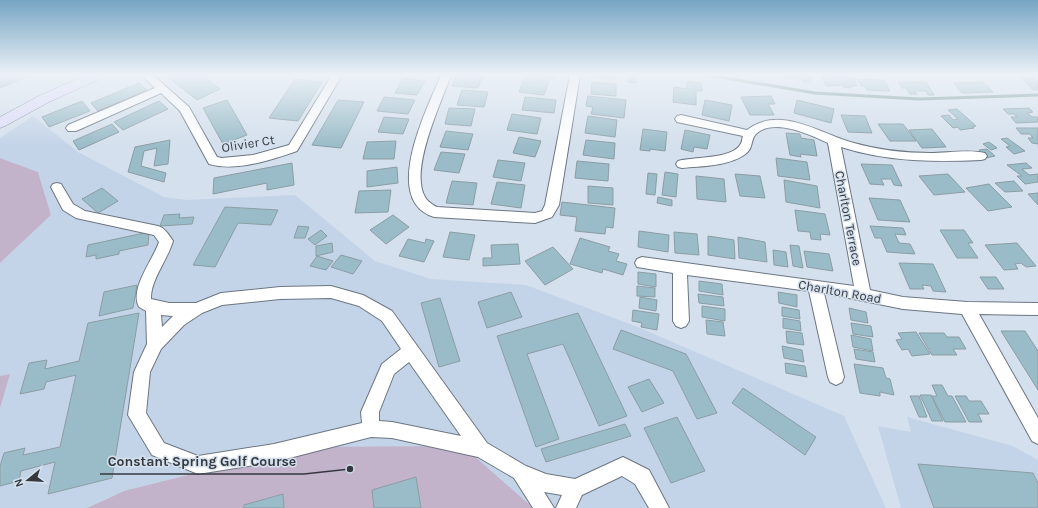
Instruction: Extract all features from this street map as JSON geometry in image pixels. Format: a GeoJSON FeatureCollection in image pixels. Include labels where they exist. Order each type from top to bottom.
{"type":"FeatureCollection","features":[{"type":"Feature","properties":{"kind":"main road"},"geometry":{"type":"LineString","coordinates":[[0,123],[45,99]]}},
{"type":"Feature","properties":{"kind":"street"},"geometry":{"type":"LineString","coordinates":[[72,128],[140,99]]}},
{"type":"Feature","properties":{"kind":"street","name":"Olivier Ct"},"geometry":{"type":"LineString","coordinates":[[173,99],[185,109],[212,161],[222,163],[272,155],[293,148],[323,99]]}},
{"type":"Feature","properties":{"kind":"street"},"geometry":{"type":"LineString","coordinates":[[437,99],[424,131],[416,159],[416,187],[420,201],[434,212],[535,218],[547,214],[552,205],[571,99]]}},
{"type":"Feature","properties":{"kind":"street"},"geometry":{"type":"LineString","coordinates":[[681,119],[749,134]]}},
{"type":"Feature","properties":{"kind":"street"},"geometry":{"type":"LineString","coordinates":[[682,164],[727,157],[739,153],[745,149],[749,134],[753,130],[763,126],[784,124],[797,127],[834,141],[879,153],[904,157],[930,158],[981,156]]}},
{"type":"Feature","properties":{"kind":"street","name":"Charlton Terrace"},"geometry":{"type":"LineString","coordinates":[[834,141],[863,294]]}},
{"type":"Feature","properties":{"kind":"street"},"geometry":{"type":"LineString","coordinates":[[57,187],[68,207],[81,215],[158,232],[166,241],[163,252],[144,288],[142,297],[144,303],[153,308],[197,309]]}},
{"type":"Feature","properties":{"kind":"street","name":"Charlton Road"},"geometry":{"type":"LineString","coordinates":[[642,263],[839,289],[903,303],[967,308],[1038,309]]}},
{"type":"Feature","properties":{"kind":"street"},"geometry":{"type":"LineString","coordinates":[[680,268],[681,321]]}},
{"type":"Feature","properties":{"kind":"street"},"geometry":{"type":"LineString","coordinates":[[815,286],[836,376]]}},
{"type":"Feature","properties":{"kind":"street"},"geometry":{"type":"LineString","coordinates":[[481,449],[387,316],[363,301],[331,292],[280,293],[221,299],[197,309],[179,320],[156,344],[142,372],[137,415],[158,449],[198,465],[274,453],[371,429],[392,430],[481,449],[520,472],[544,483],[575,488],[622,466],[642,477],[659,508]]}},
{"type":"Feature","properties":{"kind":"street"},"geometry":{"type":"LineString","coordinates":[[153,308],[156,344]]}},
{"type":"Feature","properties":{"kind":"street"},"geometry":{"type":"LineString","coordinates":[[967,308],[1038,435]]}},
{"type":"Feature","properties":{"kind":"street"},"geometry":{"type":"LineString","coordinates":[[371,429],[370,412],[388,369],[412,350]]}},
{"type":"Feature","properties":{"kind":"street"},"geometry":{"type":"LineString","coordinates":[[520,472],[544,508]]}},
{"type":"Feature","properties":{"kind":"street"},"geometry":{"type":"LineString","coordinates":[[566,508],[575,488]]}},
{"type":"Feature","properties":{"kind":"shaded area"},"geometry":{"type":"Polygon","coordinates":[[[33,116],[78,152],[164,197],[186,200],[295,195],[375,261],[431,279],[526,285],[638,327],[844,416],[886,508],[533,508],[299,447],[124,491],[87,508],[0,508],[0,263],[51,215],[38,172],[0,158],[0,138],[33,116]]]}},
{"type":"Feature","properties":{"kind":"shaded area"},"geometry":{"type":"Polygon","coordinates":[[[0,158],[38,172],[51,215],[0,263],[0,158]]]}},
{"type":"Feature","properties":{"kind":"shaded area"},"geometry":{"type":"Polygon","coordinates":[[[10,374],[0,408],[0,376],[10,374]]]}},
{"type":"Feature","properties":{"kind":"shaded area"},"geometry":{"type":"Polygon","coordinates":[[[907,417],[1013,446],[1038,460],[1038,508],[901,508],[878,426],[911,432],[907,417]]]}},
{"type":"Feature","properties":{"kind":"shaded area"},"geometry":{"type":"Polygon","coordinates":[[[463,446],[533,508],[87,508],[124,491],[299,447],[463,446]]]}},
{"type":"Feature","properties":{"kind":"building"},"geometry":{"type":"Polygon","coordinates":[[[101,99],[127,99],[98,111],[91,103],[101,99]]]}},
{"type":"Feature","properties":{"kind":"building"},"geometry":{"type":"Polygon","coordinates":[[[282,99],[312,99],[298,121],[269,118],[282,99]]]}},
{"type":"Feature","properties":{"kind":"building"},"geometry":{"type":"Polygon","coordinates":[[[383,99],[415,100],[408,114],[377,111],[383,99]]]}},
{"type":"Feature","properties":{"kind":"building"},"geometry":{"type":"Polygon","coordinates":[[[459,99],[486,99],[484,107],[457,105],[459,99]]]}},
{"type":"Feature","properties":{"kind":"building"},"geometry":{"type":"Polygon","coordinates":[[[525,99],[556,100],[554,113],[522,110],[525,99]]]}},
{"type":"Feature","properties":{"kind":"building"},"geometry":{"type":"Polygon","coordinates":[[[587,99],[626,100],[624,118],[591,114],[593,107],[586,106],[587,99]]]}},
{"type":"Feature","properties":{"kind":"building"},"geometry":{"type":"Polygon","coordinates":[[[673,99],[696,99],[696,105],[673,102],[673,99]]]}},
{"type":"Feature","properties":{"kind":"building"},"geometry":{"type":"Polygon","coordinates":[[[742,99],[772,99],[775,104],[768,104],[774,115],[750,115],[742,99]]]}},
{"type":"Feature","properties":{"kind":"building"},"geometry":{"type":"Polygon","coordinates":[[[227,100],[247,135],[223,144],[203,108],[227,100]]]}},
{"type":"Feature","properties":{"kind":"building"},"geometry":{"type":"Polygon","coordinates":[[[338,100],[364,102],[341,148],[312,145],[338,100]]]}},
{"type":"Feature","properties":{"kind":"building"},"geometry":{"type":"Polygon","coordinates":[[[705,100],[732,105],[729,121],[702,115],[705,100]]]}},
{"type":"Feature","properties":{"kind":"building"},"geometry":{"type":"Polygon","coordinates":[[[797,100],[834,109],[831,123],[794,113],[797,100]]]}},
{"type":"Feature","properties":{"kind":"building"},"geometry":{"type":"Polygon","coordinates":[[[82,101],[90,111],[49,127],[42,117],[82,101]]]}},
{"type":"Feature","properties":{"kind":"building"},"geometry":{"type":"Polygon","coordinates":[[[159,101],[168,109],[123,130],[114,122],[159,101]]]}},
{"type":"Feature","properties":{"kind":"building"},"geometry":{"type":"Polygon","coordinates":[[[449,108],[475,109],[471,126],[445,124],[449,108]]]}},
{"type":"Feature","properties":{"kind":"building"},"geometry":{"type":"Polygon","coordinates":[[[1029,108],[1033,112],[1027,113],[1032,117],[1038,117],[1038,122],[1016,123],[1011,117],[1017,117],[1014,114],[1008,114],[1003,109],[1029,108]]]}},
{"type":"Feature","properties":{"kind":"building"},"geometry":{"type":"Polygon","coordinates":[[[957,109],[976,126],[972,127],[974,128],[960,130],[958,127],[953,128],[941,116],[949,115],[953,120],[958,119],[948,110],[957,109]]]}},
{"type":"Feature","properties":{"kind":"building"},"geometry":{"type":"Polygon","coordinates":[[[512,114],[541,118],[537,134],[507,130],[512,114]]]}},
{"type":"Feature","properties":{"kind":"building"},"geometry":{"type":"Polygon","coordinates":[[[841,115],[865,116],[872,133],[848,132],[841,115]]]}},
{"type":"Feature","properties":{"kind":"building"},"geometry":{"type":"Polygon","coordinates":[[[588,116],[617,120],[615,137],[585,133],[588,116]]]}},
{"type":"Feature","properties":{"kind":"building"},"geometry":{"type":"Polygon","coordinates":[[[384,117],[409,119],[403,134],[378,132],[384,117]]]}},
{"type":"Feature","properties":{"kind":"building"},"geometry":{"type":"Polygon","coordinates":[[[112,124],[119,132],[79,150],[73,141],[112,124]]]}},
{"type":"Feature","properties":{"kind":"building"},"geometry":{"type":"Polygon","coordinates":[[[878,124],[903,124],[916,141],[890,141],[878,124]]]}},
{"type":"Feature","properties":{"kind":"building"},"geometry":{"type":"Polygon","coordinates":[[[1016,128],[1038,128],[1038,144],[1032,143],[1028,138],[1033,138],[1030,134],[1021,134],[1016,128]]]}},
{"type":"Feature","properties":{"kind":"building"},"geometry":{"type":"Polygon","coordinates":[[[643,129],[667,132],[665,151],[650,149],[650,151],[640,150],[643,129]]]}},
{"type":"Feature","properties":{"kind":"building"},"geometry":{"type":"Polygon","coordinates":[[[932,129],[946,147],[922,148],[909,130],[932,129]]]}},
{"type":"Feature","properties":{"kind":"building"},"geometry":{"type":"Polygon","coordinates":[[[685,130],[710,135],[707,149],[694,147],[693,152],[681,149],[685,130]]]}},
{"type":"Feature","properties":{"kind":"building"},"geometry":{"type":"Polygon","coordinates":[[[446,131],[473,134],[468,150],[440,147],[446,131]]]}},
{"type":"Feature","properties":{"kind":"building"},"geometry":{"type":"Polygon","coordinates":[[[786,133],[800,134],[801,138],[814,140],[817,156],[800,154],[801,157],[790,155],[786,133]]]}},
{"type":"Feature","properties":{"kind":"building"},"geometry":{"type":"Polygon","coordinates":[[[519,137],[541,141],[535,157],[513,153],[519,137]]]}},
{"type":"Feature","properties":{"kind":"building"},"geometry":{"type":"Polygon","coordinates":[[[1007,138],[1025,151],[1014,154],[1006,147],[1010,146],[1001,139],[1007,138]]]}},
{"type":"Feature","properties":{"kind":"building"},"geometry":{"type":"Polygon","coordinates":[[[170,140],[168,164],[154,166],[157,148],[144,151],[141,166],[166,173],[164,182],[128,172],[135,147],[170,140]]]}},
{"type":"Feature","properties":{"kind":"building"},"geometry":{"type":"Polygon","coordinates":[[[586,140],[615,143],[614,159],[583,155],[586,140]]]}},
{"type":"Feature","properties":{"kind":"building"},"geometry":{"type":"Polygon","coordinates":[[[396,141],[394,159],[363,159],[367,142],[396,141]]]}},
{"type":"Feature","properties":{"kind":"building"},"geometry":{"type":"Polygon","coordinates":[[[989,142],[997,148],[991,150],[983,144],[989,142]]]}},
{"type":"Feature","properties":{"kind":"building"},"geometry":{"type":"Polygon","coordinates":[[[987,149],[995,156],[986,158],[979,150],[987,149]]]}},
{"type":"Feature","properties":{"kind":"building"},"geometry":{"type":"Polygon","coordinates":[[[441,152],[465,154],[459,173],[434,170],[441,152]]]}},
{"type":"Feature","properties":{"kind":"building"},"geometry":{"type":"Polygon","coordinates":[[[776,158],[807,162],[810,180],[778,176],[776,158]]]}},
{"type":"Feature","properties":{"kind":"building"},"geometry":{"type":"Polygon","coordinates":[[[498,160],[525,163],[521,181],[493,177],[498,160]]]}},
{"type":"Feature","properties":{"kind":"building"},"geometry":{"type":"Polygon","coordinates":[[[577,161],[609,164],[608,181],[575,178],[577,161]]]}},
{"type":"Feature","properties":{"kind":"building"},"geometry":{"type":"Polygon","coordinates":[[[292,163],[294,185],[267,190],[267,183],[213,194],[214,178],[292,163]]]}},
{"type":"Feature","properties":{"kind":"building"},"geometry":{"type":"Polygon","coordinates":[[[1026,163],[1032,168],[1022,169],[1029,175],[1038,174],[1038,182],[1025,184],[1017,176],[1022,176],[1007,165],[1026,163]]]}},
{"type":"Feature","properties":{"kind":"building"},"geometry":{"type":"Polygon","coordinates":[[[861,164],[892,165],[902,186],[894,185],[891,179],[881,179],[884,185],[870,184],[861,164]]]}},
{"type":"Feature","properties":{"kind":"building"},"geometry":{"type":"Polygon","coordinates":[[[397,167],[398,183],[367,187],[367,171],[397,167]]]}},
{"type":"Feature","properties":{"kind":"building"},"geometry":{"type":"Polygon","coordinates":[[[665,172],[678,174],[676,197],[662,195],[665,172]]]}},
{"type":"Feature","properties":{"kind":"building"},"geometry":{"type":"Polygon","coordinates":[[[648,173],[657,174],[655,195],[646,194],[648,173]]]}},
{"type":"Feature","properties":{"kind":"building"},"geometry":{"type":"Polygon","coordinates":[[[735,174],[760,176],[765,198],[740,196],[735,174]]]}},
{"type":"Feature","properties":{"kind":"building"},"geometry":{"type":"Polygon","coordinates":[[[948,174],[965,192],[934,195],[919,176],[948,174]]]}},
{"type":"Feature","properties":{"kind":"building"},"geometry":{"type":"Polygon","coordinates":[[[696,176],[724,179],[726,202],[697,199],[696,176]]]}},
{"type":"Feature","properties":{"kind":"building"},"geometry":{"type":"Polygon","coordinates":[[[784,180],[817,186],[820,208],[786,202],[784,180]]]}},
{"type":"Feature","properties":{"kind":"building"},"geometry":{"type":"Polygon","coordinates":[[[452,181],[477,183],[473,205],[446,203],[452,181]]]}},
{"type":"Feature","properties":{"kind":"building"},"geometry":{"type":"Polygon","coordinates":[[[1014,181],[1023,191],[1005,192],[995,183],[1014,181]]]}},
{"type":"Feature","properties":{"kind":"building"},"geometry":{"type":"Polygon","coordinates":[[[497,182],[525,185],[521,208],[491,204],[497,182]]]}},
{"type":"Feature","properties":{"kind":"building"},"geometry":{"type":"Polygon","coordinates":[[[989,184],[1012,207],[988,211],[966,188],[989,184]]]}},
{"type":"Feature","properties":{"kind":"building"},"geometry":{"type":"Polygon","coordinates":[[[588,186],[613,188],[613,205],[588,203],[588,186]]]}},
{"type":"Feature","properties":{"kind":"building"},"geometry":{"type":"Polygon","coordinates":[[[102,188],[118,201],[98,213],[82,199],[102,188]]]}},
{"type":"Feature","properties":{"kind":"building"},"geometry":{"type":"Polygon","coordinates":[[[391,190],[388,212],[355,213],[359,191],[391,190]]]}},
{"type":"Feature","properties":{"kind":"building"},"geometry":{"type":"Polygon","coordinates":[[[1038,193],[1038,205],[1028,194],[1038,193]]]}},
{"type":"Feature","properties":{"kind":"building"},"geometry":{"type":"Polygon","coordinates":[[[658,197],[672,200],[672,206],[657,203],[658,197]]]}},
{"type":"Feature","properties":{"kind":"building"},"geometry":{"type":"Polygon","coordinates":[[[869,198],[900,200],[910,222],[878,220],[869,198]]]}},
{"type":"Feature","properties":{"kind":"building"},"geometry":{"type":"Polygon","coordinates":[[[562,202],[615,208],[613,228],[606,227],[605,234],[575,231],[577,217],[560,215],[562,202]]]}},
{"type":"Feature","properties":{"kind":"building"},"geometry":{"type":"Polygon","coordinates":[[[225,207],[278,210],[271,225],[238,223],[215,267],[193,265],[225,207]]]}},
{"type":"Feature","properties":{"kind":"building"},"geometry":{"type":"Polygon","coordinates":[[[795,210],[825,214],[830,235],[820,234],[821,240],[811,239],[810,232],[798,231],[795,210]]]}},
{"type":"Feature","properties":{"kind":"building"},"geometry":{"type":"Polygon","coordinates":[[[180,214],[179,218],[194,217],[192,224],[160,226],[164,215],[180,214]]]}},
{"type":"Feature","properties":{"kind":"building"},"geometry":{"type":"Polygon","coordinates":[[[393,215],[409,227],[386,244],[370,230],[393,215]]]}},
{"type":"Feature","properties":{"kind":"building"},"geometry":{"type":"Polygon","coordinates":[[[298,226],[309,227],[305,238],[294,238],[298,226]]]}},
{"type":"Feature","properties":{"kind":"building"},"geometry":{"type":"Polygon","coordinates":[[[870,226],[903,228],[906,235],[895,234],[899,243],[910,244],[915,254],[887,252],[881,238],[875,238],[870,226]]]}},
{"type":"Feature","properties":{"kind":"building"},"geometry":{"type":"Polygon","coordinates":[[[321,230],[327,236],[315,245],[308,239],[321,230]]]}},
{"type":"Feature","properties":{"kind":"building"},"geometry":{"type":"Polygon","coordinates":[[[940,230],[964,230],[973,243],[968,243],[978,258],[957,258],[940,230]]]}},
{"type":"Feature","properties":{"kind":"building"},"geometry":{"type":"Polygon","coordinates":[[[639,231],[669,235],[668,252],[638,247],[639,231]]]}},
{"type":"Feature","properties":{"kind":"building"},"geometry":{"type":"Polygon","coordinates":[[[149,232],[148,245],[119,251],[119,254],[96,259],[96,255],[86,257],[88,245],[149,232]]]}},
{"type":"Feature","properties":{"kind":"building"},"geometry":{"type":"Polygon","coordinates":[[[450,232],[475,235],[469,260],[443,257],[450,232]]]}},
{"type":"Feature","properties":{"kind":"building"},"geometry":{"type":"Polygon","coordinates":[[[674,232],[697,234],[699,255],[675,253],[674,232]]]}},
{"type":"Feature","properties":{"kind":"building"},"geometry":{"type":"Polygon","coordinates":[[[708,236],[734,240],[735,259],[708,255],[708,236]]]}},
{"type":"Feature","properties":{"kind":"building"},"geometry":{"type":"Polygon","coordinates":[[[738,237],[765,242],[767,262],[739,258],[738,237]]]}},
{"type":"Feature","properties":{"kind":"building"},"geometry":{"type":"Polygon","coordinates":[[[580,238],[610,247],[608,251],[619,254],[616,261],[627,264],[623,275],[603,269],[602,273],[570,264],[580,238]]]}},
{"type":"Feature","properties":{"kind":"building"},"geometry":{"type":"Polygon","coordinates":[[[408,239],[425,243],[426,239],[434,241],[424,262],[399,256],[408,239]]]}},
{"type":"Feature","properties":{"kind":"building"},"geometry":{"type":"Polygon","coordinates":[[[332,243],[333,252],[316,256],[316,246],[332,243]]]}},
{"type":"Feature","properties":{"kind":"building"},"geometry":{"type":"Polygon","coordinates":[[[1017,243],[1036,266],[1026,267],[1021,263],[1015,264],[1018,269],[1004,270],[985,245],[1017,243]]]}},
{"type":"Feature","properties":{"kind":"building"},"geometry":{"type":"Polygon","coordinates":[[[518,244],[520,264],[483,266],[483,258],[492,258],[491,245],[518,244]]]}},
{"type":"Feature","properties":{"kind":"building"},"geometry":{"type":"Polygon","coordinates":[[[790,245],[799,246],[803,268],[793,266],[790,245]]]}},
{"type":"Feature","properties":{"kind":"building"},"geometry":{"type":"Polygon","coordinates":[[[553,247],[573,269],[545,285],[525,261],[553,247]]]}},
{"type":"Feature","properties":{"kind":"building"},"geometry":{"type":"Polygon","coordinates":[[[773,250],[786,252],[788,267],[774,265],[773,250]]]}},
{"type":"Feature","properties":{"kind":"building"},"geometry":{"type":"Polygon","coordinates":[[[804,251],[829,254],[833,271],[807,267],[804,251]]]}},
{"type":"Feature","properties":{"kind":"building"},"geometry":{"type":"Polygon","coordinates":[[[341,255],[362,261],[353,274],[331,267],[341,255]]]}},
{"type":"Feature","properties":{"kind":"building"},"geometry":{"type":"Polygon","coordinates":[[[317,256],[333,261],[326,270],[310,266],[317,256]]]}},
{"type":"Feature","properties":{"kind":"building"},"geometry":{"type":"Polygon","coordinates":[[[899,263],[933,264],[946,292],[933,291],[931,286],[922,285],[924,289],[910,289],[899,263]]]}},
{"type":"Feature","properties":{"kind":"building"},"geometry":{"type":"Polygon","coordinates":[[[638,272],[656,274],[656,287],[638,284],[638,272]]]}},
{"type":"Feature","properties":{"kind":"building"},"geometry":{"type":"Polygon","coordinates":[[[980,277],[996,277],[1004,289],[988,289],[980,277]]]}},
{"type":"Feature","properties":{"kind":"building"},"geometry":{"type":"Polygon","coordinates":[[[699,281],[722,284],[723,295],[699,291],[699,281]]]}},
{"type":"Feature","properties":{"kind":"building"},"geometry":{"type":"Polygon","coordinates":[[[137,285],[133,308],[99,316],[104,292],[137,285]]]}},
{"type":"Feature","properties":{"kind":"building"},"geometry":{"type":"Polygon","coordinates":[[[637,286],[655,288],[655,297],[637,296],[637,286]]]}},
{"type":"Feature","properties":{"kind":"building"},"geometry":{"type":"Polygon","coordinates":[[[511,292],[522,317],[487,328],[478,302],[511,292]]]}},
{"type":"Feature","properties":{"kind":"building"},"geometry":{"type":"Polygon","coordinates":[[[778,292],[797,295],[797,307],[779,303],[778,292]]]}},
{"type":"Feature","properties":{"kind":"building"},"geometry":{"type":"Polygon","coordinates":[[[698,294],[723,297],[724,306],[699,303],[698,294]]]}},
{"type":"Feature","properties":{"kind":"building"},"geometry":{"type":"Polygon","coordinates":[[[640,297],[657,300],[656,311],[639,308],[640,297]]]}},
{"type":"Feature","properties":{"kind":"building"},"geometry":{"type":"Polygon","coordinates":[[[440,298],[460,361],[439,367],[421,303],[440,298]]]}},
{"type":"Feature","properties":{"kind":"building"},"geometry":{"type":"Polygon","coordinates":[[[702,306],[725,309],[725,321],[702,317],[702,306]]]}},
{"type":"Feature","properties":{"kind":"building"},"geometry":{"type":"Polygon","coordinates":[[[782,307],[799,310],[800,319],[782,316],[782,307]]]}},
{"type":"Feature","properties":{"kind":"building"},"geometry":{"type":"Polygon","coordinates":[[[849,308],[866,312],[868,323],[851,320],[849,308]]]}},
{"type":"Feature","properties":{"kind":"building"},"geometry":{"type":"Polygon","coordinates":[[[633,310],[659,314],[657,330],[641,327],[642,323],[632,321],[633,310]]]}},
{"type":"Feature","properties":{"kind":"building"},"geometry":{"type":"Polygon","coordinates":[[[139,313],[112,478],[48,494],[55,462],[21,471],[19,481],[0,486],[0,466],[4,453],[25,448],[23,455],[60,447],[76,375],[46,382],[44,389],[20,394],[29,363],[47,360],[45,369],[79,361],[88,323],[139,313]]]}},
{"type":"Feature","properties":{"kind":"building"},"geometry":{"type":"Polygon","coordinates":[[[578,313],[627,416],[599,426],[563,344],[527,354],[559,439],[536,447],[497,336],[578,313]]]}},
{"type":"Feature","properties":{"kind":"building"},"geometry":{"type":"Polygon","coordinates":[[[783,318],[800,321],[801,331],[783,328],[783,318]]]}},
{"type":"Feature","properties":{"kind":"building"},"geometry":{"type":"Polygon","coordinates":[[[706,320],[723,322],[725,336],[707,334],[706,320]]]}},
{"type":"Feature","properties":{"kind":"building"},"geometry":{"type":"Polygon","coordinates":[[[851,323],[871,326],[873,337],[853,334],[851,323]]]}},
{"type":"Feature","properties":{"kind":"building"},"geometry":{"type":"Polygon","coordinates":[[[621,330],[686,354],[717,413],[697,419],[673,371],[613,349],[621,330]]]}},
{"type":"Feature","properties":{"kind":"building"},"geometry":{"type":"Polygon","coordinates":[[[786,331],[802,333],[804,345],[787,343],[786,331]]]}},
{"type":"Feature","properties":{"kind":"building"},"geometry":{"type":"Polygon","coordinates":[[[1001,331],[1025,331],[1038,351],[1038,390],[1001,331]]]}},
{"type":"Feature","properties":{"kind":"building"},"geometry":{"type":"Polygon","coordinates":[[[916,332],[930,354],[912,356],[908,349],[902,350],[896,340],[902,339],[898,333],[916,332]]]}},
{"type":"Feature","properties":{"kind":"building"},"geometry":{"type":"Polygon","coordinates":[[[919,333],[944,333],[947,337],[959,337],[966,349],[953,349],[957,355],[932,355],[919,333]]]}},
{"type":"Feature","properties":{"kind":"building"},"geometry":{"type":"Polygon","coordinates":[[[851,335],[871,339],[873,351],[853,347],[851,335]]]}},
{"type":"Feature","properties":{"kind":"building"},"geometry":{"type":"Polygon","coordinates":[[[782,346],[802,350],[804,362],[784,358],[782,346]]]}},
{"type":"Feature","properties":{"kind":"building"},"geometry":{"type":"Polygon","coordinates":[[[854,349],[873,352],[875,362],[856,359],[854,349]]]}},
{"type":"Feature","properties":{"kind":"building"},"geometry":{"type":"Polygon","coordinates":[[[785,363],[805,366],[807,377],[786,373],[785,363]]]}},
{"type":"Feature","properties":{"kind":"building"},"geometry":{"type":"Polygon","coordinates":[[[854,364],[883,368],[886,378],[890,379],[894,395],[880,392],[880,396],[860,393],[854,364]]]}},
{"type":"Feature","properties":{"kind":"building"},"geometry":{"type":"Polygon","coordinates":[[[649,379],[664,403],[642,412],[628,387],[649,379]]]}},
{"type":"Feature","properties":{"kind":"building"},"geometry":{"type":"Polygon","coordinates":[[[932,385],[942,385],[948,396],[952,396],[966,422],[945,422],[932,396],[937,396],[932,385]]]}},
{"type":"Feature","properties":{"kind":"building"},"geometry":{"type":"Polygon","coordinates":[[[743,388],[816,437],[805,455],[732,403],[743,388]]]}},
{"type":"Feature","properties":{"kind":"building"},"geometry":{"type":"Polygon","coordinates":[[[920,395],[931,395],[943,421],[932,421],[920,395]]]}},
{"type":"Feature","properties":{"kind":"building"},"geometry":{"type":"Polygon","coordinates":[[[910,396],[919,396],[927,417],[919,417],[910,396]]]}},
{"type":"Feature","properties":{"kind":"building"},"geometry":{"type":"Polygon","coordinates":[[[955,396],[966,396],[969,401],[981,401],[989,414],[978,414],[982,422],[969,422],[955,396]]]}},
{"type":"Feature","properties":{"kind":"building"},"geometry":{"type":"Polygon","coordinates":[[[677,417],[705,471],[671,483],[644,428],[677,417]]]}},
{"type":"Feature","properties":{"kind":"building"},"geometry":{"type":"Polygon","coordinates":[[[625,424],[631,436],[546,462],[541,449],[625,424]]]}},
{"type":"Feature","properties":{"kind":"building"},"geometry":{"type":"Polygon","coordinates":[[[918,464],[1033,473],[1038,483],[1038,508],[934,508],[918,464]]]}},
{"type":"Feature","properties":{"kind":"building"},"geometry":{"type":"Polygon","coordinates":[[[416,477],[421,508],[374,508],[372,490],[416,477]]]}},
{"type":"Feature","properties":{"kind":"building"},"geometry":{"type":"Polygon","coordinates":[[[283,494],[284,508],[244,508],[244,505],[283,494]]]}},
{"type":"Feature","properties":{"kind":"waterway"},"geometry":{"type":"LineString","coordinates":[[914,99],[928,99]]}},
{"type":"Feature","properties":{"kind":"place","name":"Constant Spring Golf Course"},"geometry":{"type":"Point","coordinates":[350,469]}}]}
